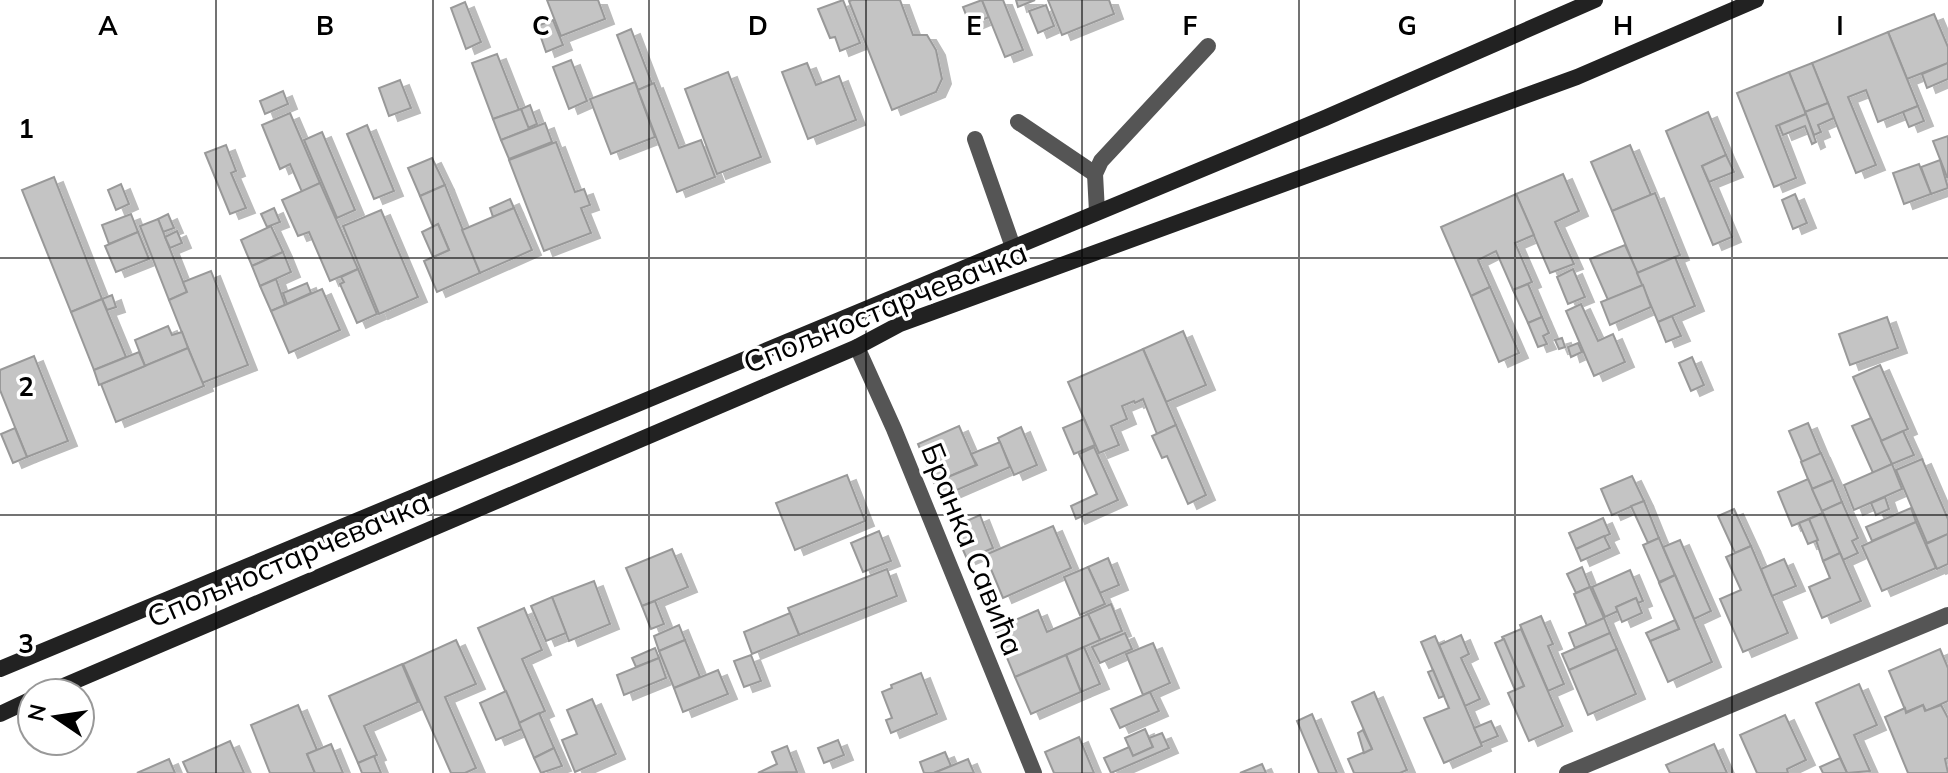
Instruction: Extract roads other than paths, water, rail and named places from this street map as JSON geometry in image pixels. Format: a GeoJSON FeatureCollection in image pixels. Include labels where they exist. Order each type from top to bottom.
{"type":"FeatureCollection","features":[{"type":"Feature","properties":{"kind":"street","name":"Спољностарчевачка"},"geometry":{"type":"LineString","coordinates":[[0,669],[1325,118],[1595,0]]}},
{"type":"Feature","properties":{"kind":"street","name":"Спољностарчевачка"},"geometry":{"type":"LineString","coordinates":[[84,677],[857,347],[900,324],[1577,77],[1756,0]]}},
{"type":"Feature","properties":{"kind":"street"},"geometry":{"type":"LineString","coordinates":[[1097,212],[1095,174],[1101,161],[1208,46]]}},
{"type":"Feature","properties":{"kind":"street"},"geometry":{"type":"LineString","coordinates":[[1018,122],[1095,174]]}},
{"type":"Feature","properties":{"kind":"street"},"geometry":{"type":"LineString","coordinates":[[975,139],[1013,247]]}},
{"type":"Feature","properties":{"kind":"street","name":"Бранка Савића"},"geometry":{"type":"LineString","coordinates":[[857,347],[894,429],[1034,773]]}},
{"type":"Feature","properties":{"kind":"street"},"geometry":{"type":"LineString","coordinates":[[1567,773],[1948,615]]}}]}
